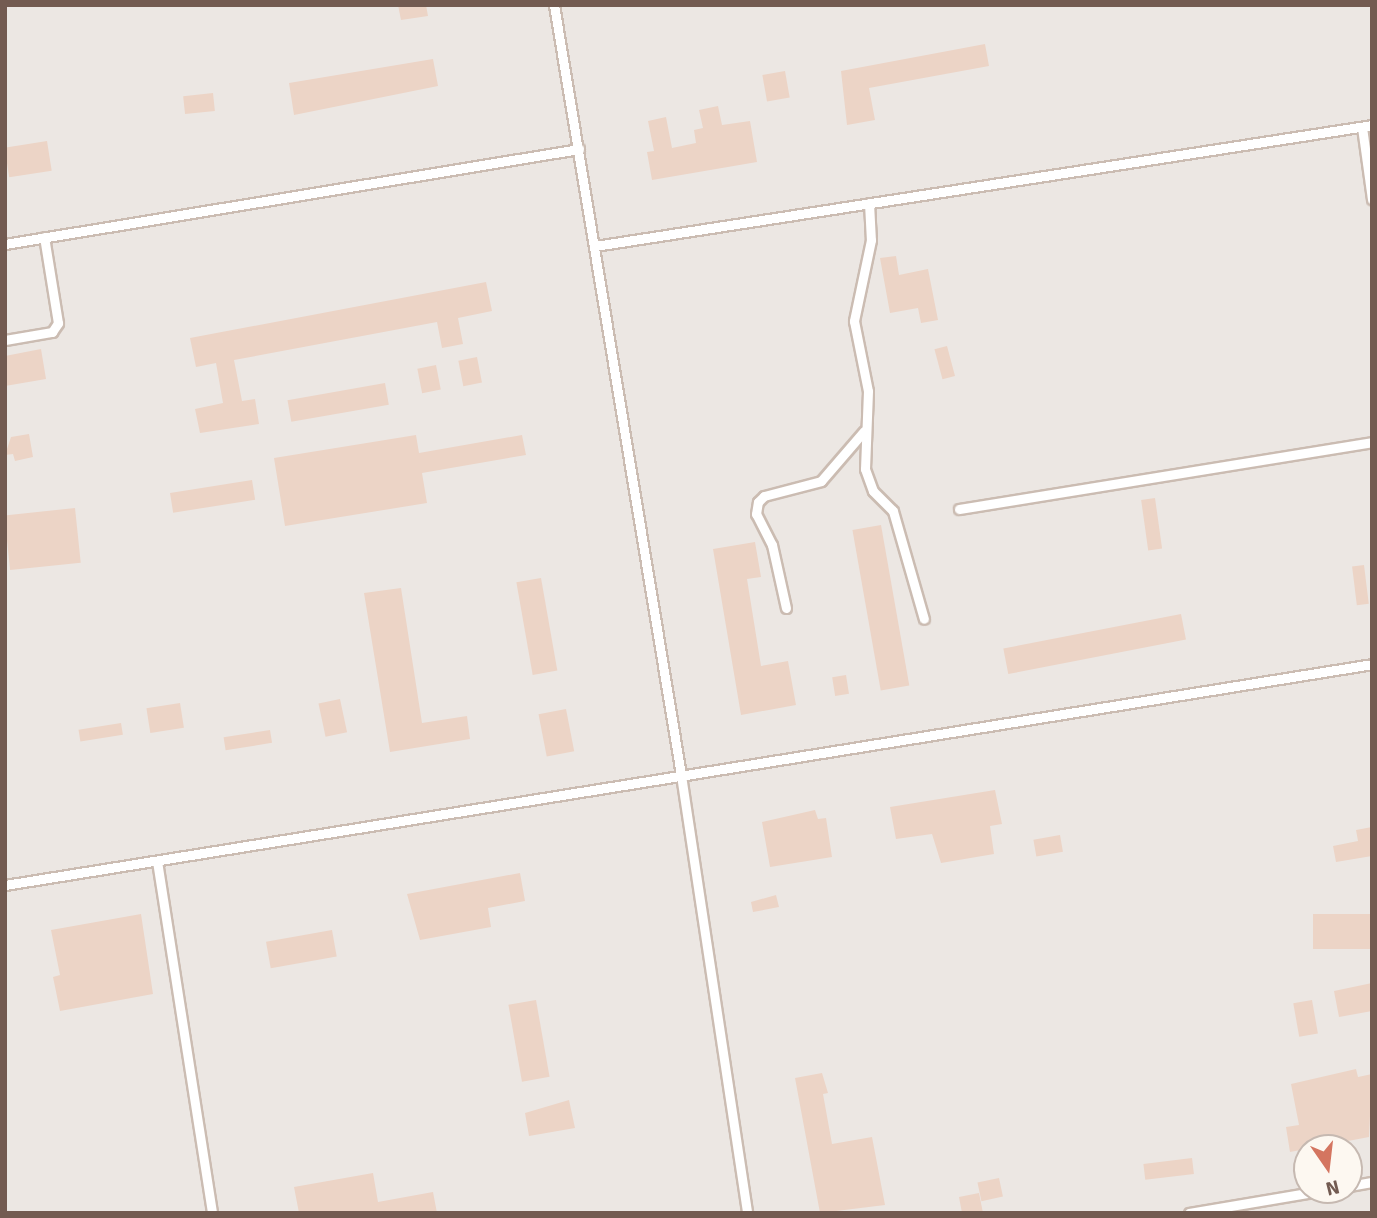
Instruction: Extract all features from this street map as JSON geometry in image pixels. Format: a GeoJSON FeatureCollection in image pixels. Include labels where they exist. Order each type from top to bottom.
{"type":"FeatureCollection","features":[{"type":"Feature","properties":{"kind":"lane"},"geometry":{"type":"LineString","coordinates":[[554,5],[596,246],[681,775],[747,1213]]}},
{"type":"Feature","properties":{"kind":"lane"},"geometry":{"type":"LineString","coordinates":[[596,246],[1367,126],[1372,199]]}},
{"type":"Feature","properties":{"kind":"lane"},"geometry":{"type":"LineString","coordinates":[[5,244],[579,149]]}},
{"type":"Feature","properties":{"kind":"lane"},"geometry":{"type":"LineString","coordinates":[[869,203],[871,240],[854,321],[868,391],[864,430],[865,469],[873,491],[893,511],[924,619]]}},
{"type":"Feature","properties":{"kind":"lane"},"geometry":{"type":"LineString","coordinates":[[5,340],[52,332],[58,323],[44,237]]}},
{"type":"Feature","properties":{"kind":"lane"},"geometry":{"type":"LineString","coordinates":[[786,608],[772,545],[755,514],[758,502],[764,496],[821,481],[864,430]]}},
{"type":"Feature","properties":{"kind":"lane"},"geometry":{"type":"LineString","coordinates":[[959,509],[1372,442]]}},
{"type":"Feature","properties":{"kind":"lane"},"geometry":{"type":"LineString","coordinates":[[5,886],[1372,664]]}},
{"type":"Feature","properties":{"kind":"lane"},"geometry":{"type":"LineString","coordinates":[[157,861],[212,1213]]}},
{"type":"Feature","properties":{"kind":"lane"},"geometry":{"type":"LineString","coordinates":[[1189,1213],[1293,1195]]}},
{"type":"Feature","properties":{"kind":"shaded area"},"geometry":{"type":"Polygon","coordinates":[[[5,5],[1372,5],[1372,1213],[5,1213],[5,5]]]}},
{"type":"Feature","properties":{"kind":"building"},"geometry":{"type":"Polygon","coordinates":[[[398,5],[426,5],[428,16],[401,20],[398,5]]]}},
{"type":"Feature","properties":{"kind":"building"},"geometry":{"type":"Polygon","coordinates":[[[985,44],[989,66],[869,88],[875,120],[847,125],[841,71],[985,44]]]}},
{"type":"Feature","properties":{"kind":"building"},"geometry":{"type":"Polygon","coordinates":[[[433,59],[438,86],[294,115],[289,83],[433,59]]]}},
{"type":"Feature","properties":{"kind":"building"},"geometry":{"type":"Polygon","coordinates":[[[785,71],[790,98],[767,102],[762,75],[785,71]]]}},
{"type":"Feature","properties":{"kind":"building"},"geometry":{"type":"Polygon","coordinates":[[[213,93],[215,111],[185,114],[183,96],[213,93]]]}},
{"type":"Feature","properties":{"kind":"building"},"geometry":{"type":"Polygon","coordinates":[[[718,106],[722,125],[750,121],[757,162],[652,180],[647,152],[654,151],[648,121],[666,117],[672,148],[696,143],[694,130],[703,128],[699,110],[718,106]]]}},
{"type":"Feature","properties":{"kind":"building"},"geometry":{"type":"Polygon","coordinates":[[[47,141],[52,171],[9,177],[5,148],[47,141]]]}},
{"type":"Feature","properties":{"kind":"building"},"geometry":{"type":"Polygon","coordinates":[[[896,256],[899,275],[928,269],[938,320],[921,323],[918,308],[890,313],[880,258],[896,256]]]}},
{"type":"Feature","properties":{"kind":"building"},"geometry":{"type":"Polygon","coordinates":[[[486,282],[492,311],[458,318],[463,344],[442,348],[437,322],[234,360],[242,401],[255,399],[259,424],[200,433],[195,409],[223,403],[216,363],[196,367],[190,338],[486,282]]]}},
{"type":"Feature","properties":{"kind":"building"},"geometry":{"type":"Polygon","coordinates":[[[947,346],[955,376],[942,379],[934,349],[947,346]]]}},
{"type":"Feature","properties":{"kind":"building"},"geometry":{"type":"Polygon","coordinates":[[[41,349],[46,379],[5,386],[5,356],[41,349]]]}},
{"type":"Feature","properties":{"kind":"building"},"geometry":{"type":"Polygon","coordinates":[[[477,357],[482,383],[463,386],[458,361],[477,357]]]}},
{"type":"Feature","properties":{"kind":"building"},"geometry":{"type":"Polygon","coordinates":[[[436,365],[441,390],[422,393],[417,369],[436,365]]]}},
{"type":"Feature","properties":{"kind":"building"},"geometry":{"type":"Polygon","coordinates":[[[385,383],[389,405],[291,422],[288,400],[385,383]]]}},
{"type":"Feature","properties":{"kind":"building"},"geometry":{"type":"Polygon","coordinates":[[[29,434],[33,457],[15,461],[13,454],[5,455],[11,437],[29,434]]]}},
{"type":"Feature","properties":{"kind":"building"},"geometry":{"type":"Polygon","coordinates":[[[416,435],[419,453],[522,435],[526,455],[422,473],[427,503],[285,526],[274,458],[416,435]]]}},
{"type":"Feature","properties":{"kind":"building"},"geometry":{"type":"Polygon","coordinates":[[[252,480],[255,500],[173,513],[170,493],[252,480]]]}},
{"type":"Feature","properties":{"kind":"building"},"geometry":{"type":"Polygon","coordinates":[[[1155,498],[1162,549],[1148,550],[1141,500],[1155,498]]]}},
{"type":"Feature","properties":{"kind":"building"},"geometry":{"type":"Polygon","coordinates":[[[75,508],[81,563],[10,570],[5,515],[75,508]]]}},
{"type":"Feature","properties":{"kind":"building"},"geometry":{"type":"Polygon","coordinates":[[[881,525],[909,686],[881,691],[852,530],[881,525]]]}},
{"type":"Feature","properties":{"kind":"building"},"geometry":{"type":"Polygon","coordinates":[[[755,542],[761,577],[747,579],[761,666],[788,661],[796,705],[741,715],[713,549],[755,542]]]}},
{"type":"Feature","properties":{"kind":"building"},"geometry":{"type":"Polygon","coordinates":[[[1364,565],[1369,604],[1357,605],[1352,566],[1364,565]]]}},
{"type":"Feature","properties":{"kind":"building"},"geometry":{"type":"Polygon","coordinates":[[[541,578],[557,671],[533,675],[516,582],[541,578]]]}},
{"type":"Feature","properties":{"kind":"building"},"geometry":{"type":"Polygon","coordinates":[[[401,588],[422,723],[467,716],[470,739],[390,752],[364,593],[401,588]]]}},
{"type":"Feature","properties":{"kind":"building"},"geometry":{"type":"Polygon","coordinates":[[[1181,614],[1186,640],[1008,674],[1003,649],[1181,614]]]}},
{"type":"Feature","properties":{"kind":"building"},"geometry":{"type":"Polygon","coordinates":[[[846,675],[849,694],[835,696],[832,677],[846,675]]]}},
{"type":"Feature","properties":{"kind":"building"},"geometry":{"type":"Polygon","coordinates":[[[340,699],[347,732],[326,737],[318,704],[340,699]]]}},
{"type":"Feature","properties":{"kind":"building"},"geometry":{"type":"Polygon","coordinates":[[[180,703],[184,728],[150,733],[146,708],[180,703]]]}},
{"type":"Feature","properties":{"kind":"building"},"geometry":{"type":"Polygon","coordinates":[[[566,709],[574,751],[547,757],[539,714],[566,709]]]}},
{"type":"Feature","properties":{"kind":"building"},"geometry":{"type":"Polygon","coordinates":[[[121,723],[123,735],[80,742],[79,730],[121,723]]]}},
{"type":"Feature","properties":{"kind":"building"},"geometry":{"type":"Polygon","coordinates":[[[270,730],[272,743],[226,750],[224,737],[270,730]]]}},
{"type":"Feature","properties":{"kind":"building"},"geometry":{"type":"Polygon","coordinates":[[[995,790],[1002,824],[990,826],[994,854],[941,863],[932,834],[896,839],[890,807],[995,790]]]}},
{"type":"Feature","properties":{"kind":"building"},"geometry":{"type":"Polygon","coordinates":[[[815,810],[818,819],[826,818],[832,857],[770,867],[762,822],[815,810]]]}},
{"type":"Feature","properties":{"kind":"building"},"geometry":{"type":"Polygon","coordinates":[[[1372,827],[1372,856],[1336,862],[1333,846],[1358,841],[1356,830],[1372,827]]]}},
{"type":"Feature","properties":{"kind":"building"},"geometry":{"type":"Polygon","coordinates":[[[1060,835],[1063,852],[1036,856],[1033,840],[1060,835]]]}},
{"type":"Feature","properties":{"kind":"building"},"geometry":{"type":"Polygon","coordinates":[[[520,873],[525,901],[488,908],[491,927],[420,940],[407,894],[520,873]]]}},
{"type":"Feature","properties":{"kind":"building"},"geometry":{"type":"Polygon","coordinates":[[[776,895],[779,907],[753,912],[751,902],[776,895]]]}},
{"type":"Feature","properties":{"kind":"building"},"geometry":{"type":"Polygon","coordinates":[[[141,914],[153,994],[60,1011],[53,977],[60,975],[51,930],[141,914]]]}},
{"type":"Feature","properties":{"kind":"building"},"geometry":{"type":"Polygon","coordinates":[[[1313,914],[1372,914],[1372,949],[1313,949],[1313,914]]]}},
{"type":"Feature","properties":{"kind":"building"},"geometry":{"type":"Polygon","coordinates":[[[332,930],[337,957],[271,968],[266,942],[332,930]]]}},
{"type":"Feature","properties":{"kind":"building"},"geometry":{"type":"Polygon","coordinates":[[[1372,983],[1372,1011],[1339,1017],[1334,991],[1372,983]]]}},
{"type":"Feature","properties":{"kind":"building"},"geometry":{"type":"Polygon","coordinates":[[[536,1000],[550,1077],[522,1082],[508,1005],[536,1000]]]}},
{"type":"Feature","properties":{"kind":"building"},"geometry":{"type":"Polygon","coordinates":[[[1312,1000],[1318,1033],[1299,1037],[1293,1003],[1312,1000]]]}},
{"type":"Feature","properties":{"kind":"building"},"geometry":{"type":"Polygon","coordinates":[[[1356,1069],[1358,1077],[1372,1074],[1369,1137],[1363,1138],[1363,1134],[1293,1134],[1293,1151],[1290,1152],[1286,1127],[1299,1125],[1291,1084],[1356,1069]]]}},
{"type":"Feature","properties":{"kind":"building"},"geometry":{"type":"Polygon","coordinates":[[[822,1073],[828,1093],[823,1094],[832,1144],[872,1137],[885,1205],[820,1213],[795,1078],[822,1073]]]}},
{"type":"Feature","properties":{"kind":"building"},"geometry":{"type":"Polygon","coordinates":[[[569,1100],[575,1128],[529,1136],[525,1113],[569,1100]]]}},
{"type":"Feature","properties":{"kind":"building"},"geometry":{"type":"Polygon","coordinates":[[[1192,1158],[1194,1174],[1145,1180],[1143,1164],[1192,1158]]]}},
{"type":"Feature","properties":{"kind":"building"},"geometry":{"type":"Polygon","coordinates":[[[373,1173],[378,1202],[433,1192],[437,1213],[299,1213],[294,1187],[373,1173]]]}},
{"type":"Feature","properties":{"kind":"building"},"geometry":{"type":"Polygon","coordinates":[[[999,1178],[1003,1197],[981,1201],[977,1183],[999,1178]]]}},
{"type":"Feature","properties":{"kind":"building"},"geometry":{"type":"Polygon","coordinates":[[[979,1193],[983,1213],[962,1213],[959,1197],[979,1193]]]}}]}
